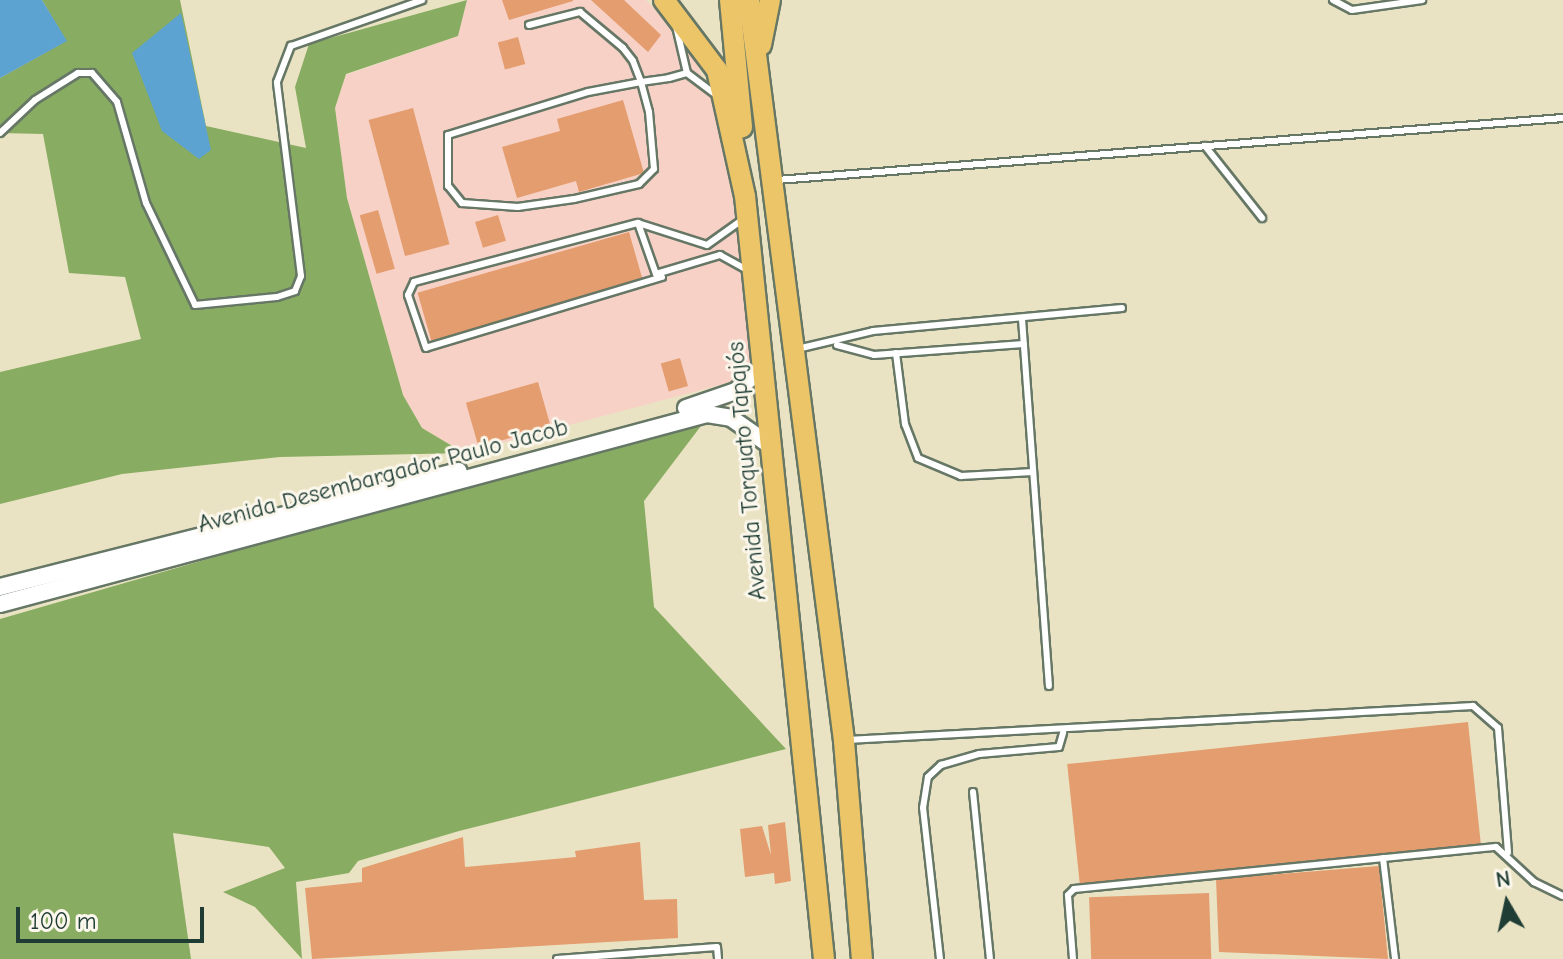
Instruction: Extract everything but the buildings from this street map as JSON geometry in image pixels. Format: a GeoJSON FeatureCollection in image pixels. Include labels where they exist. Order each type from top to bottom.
{"type":"FeatureCollection","features":[{"type":"Feature","properties":{"kind":"highway"},"geometry":{"type":"LineString","coordinates":[[730,0],[746,205]]}},
{"type":"Feature","properties":{"kind":"highway"},"geometry":{"type":"LineString","coordinates":[[749,0],[844,741],[862,959]]}},
{"type":"Feature","properties":{"kind":"highway"},"geometry":{"type":"LineString","coordinates":[[757,61],[770,0]]}},
{"type":"Feature","properties":{"kind":"highway","name":"Avenida Torquato Tapajós"},"geometry":{"type":"LineString","coordinates":[[671,6],[703,42],[727,102],[746,205],[824,959]]}},
{"type":"Feature","properties":{"kind":"street","name":"Avenida Desembargador Paulo Jacob"},"geometry":{"type":"LineString","coordinates":[[0,587],[247,519],[468,469],[720,399],[764,366]]}},
{"type":"Feature","properties":{"kind":"street","name":"Avenida Desembargador Paulo Jacob"},"geometry":{"type":"LineString","coordinates":[[0,604],[707,414],[731,418],[771,446]]}},
{"type":"Feature","properties":{"kind":"street"},"geometry":{"type":"LineString","coordinates":[[247,519],[250,536]]}},
{"type":"Feature","properties":{"kind":"lane"},"geometry":{"type":"LineString","coordinates":[[0,133],[35,100],[78,73],[92,73],[117,102],[146,203],[195,305],[277,297],[295,291],[301,276],[277,82],[291,46],[422,0]]}},
{"type":"Feature","properties":{"kind":"lane"},"geometry":{"type":"LineString","coordinates":[[1333,0],[1352,10],[1422,0]]}},
{"type":"Feature","properties":{"kind":"lane"},"geometry":{"type":"LineString","coordinates":[[671,6],[687,73],[727,102]]}},
{"type":"Feature","properties":{"kind":"lane"},"geometry":{"type":"LineString","coordinates":[[529,25],[580,12],[623,48],[641,82],[654,169],[639,184],[518,207],[462,203],[448,186],[448,135],[641,82],[687,73]]}},
{"type":"Feature","properties":{"kind":"lane"},"geometry":{"type":"LineString","coordinates":[[774,180],[1563,118]]}},
{"type":"Feature","properties":{"kind":"lane"},"geometry":{"type":"LineString","coordinates":[[1205,146],[1262,218]]}},
{"type":"Feature","properties":{"kind":"lane"},"geometry":{"type":"LineString","coordinates":[[746,205],[707,245],[638,223],[414,282],[408,295],[421,345],[662,277],[720,255],[755,275]]}},
{"type":"Feature","properties":{"kind":"lane"},"geometry":{"type":"LineString","coordinates":[[638,223],[650,265],[662,277]]}},
{"type":"Feature","properties":{"kind":"lane"},"geometry":{"type":"LineString","coordinates":[[837,345],[873,331],[1122,308]]}},
{"type":"Feature","properties":{"kind":"lane"},"geometry":{"type":"LineString","coordinates":[[1022,319],[1049,686]]}},
{"type":"Feature","properties":{"kind":"lane"},"geometry":{"type":"LineString","coordinates":[[793,349],[837,345],[896,353],[1024,344]]}},
{"type":"Feature","properties":{"kind":"lane"},"geometry":{"type":"LineString","coordinates":[[896,353],[905,424],[918,458],[961,476],[1033,472]]}},
{"type":"Feature","properties":{"kind":"lane"},"geometry":{"type":"LineString","coordinates":[[844,741],[1063,733],[1473,706],[1498,728],[1508,853]]}},
{"type":"Feature","properties":{"kind":"lane"},"geometry":{"type":"LineString","coordinates":[[940,959],[922,800],[928,777],[941,765],[979,754],[1059,747],[1063,733]]}},
{"type":"Feature","properties":{"kind":"lane"},"geometry":{"type":"LineString","coordinates":[[973,792],[990,959]]}},
{"type":"Feature","properties":{"kind":"lane"},"geometry":{"type":"LineString","coordinates":[[1073,959],[1068,895],[1074,889],[1496,847],[1508,853],[1534,882],[1563,896]]}},
{"type":"Feature","properties":{"kind":"lane"},"geometry":{"type":"LineString","coordinates":[[1383,858],[1395,959]]}},
{"type":"Feature","properties":{"kind":"lane"},"geometry":{"type":"LineString","coordinates":[[557,959],[717,947],[718,959]]}},
{"type":"Feature","properties":{"kind":"shaded area"},"geometry":{"type":"Polygon","coordinates":[[[467,0],[646,0],[690,48],[729,140],[752,366],[731,382],[464,453],[422,428],[403,395],[347,198],[335,108],[346,75],[458,36],[467,0]]]}},
{"type":"Feature","properties":{"kind":"green space"},"geometry":{"type":"Polygon","coordinates":[[[42,0],[180,0],[206,126],[306,148],[295,87],[309,44],[467,0],[458,36],[346,74],[335,108],[347,198],[403,395],[422,428],[464,453],[280,457],[122,474],[0,504],[0,372],[141,339],[125,277],[69,273],[43,134],[0,133],[0,78],[66,41],[42,0]]]}},
{"type":"Feature","properties":{"kind":"green space"},"geometry":{"type":"Polygon","coordinates":[[[710,414],[644,501],[654,607],[786,749],[459,831],[358,861],[349,873],[296,882],[302,959],[255,907],[223,892],[285,868],[269,847],[173,833],[191,959],[0,959],[0,619],[710,414]]]}},
{"type":"Feature","properties":{"kind":"water"},"geometry":{"type":"Polygon","coordinates":[[[0,0],[42,0],[67,41],[0,78],[0,0]]]}},
{"type":"Feature","properties":{"kind":"water"},"geometry":{"type":"Polygon","coordinates":[[[181,13],[211,150],[199,159],[162,131],[132,53],[181,13]]]}}]}
